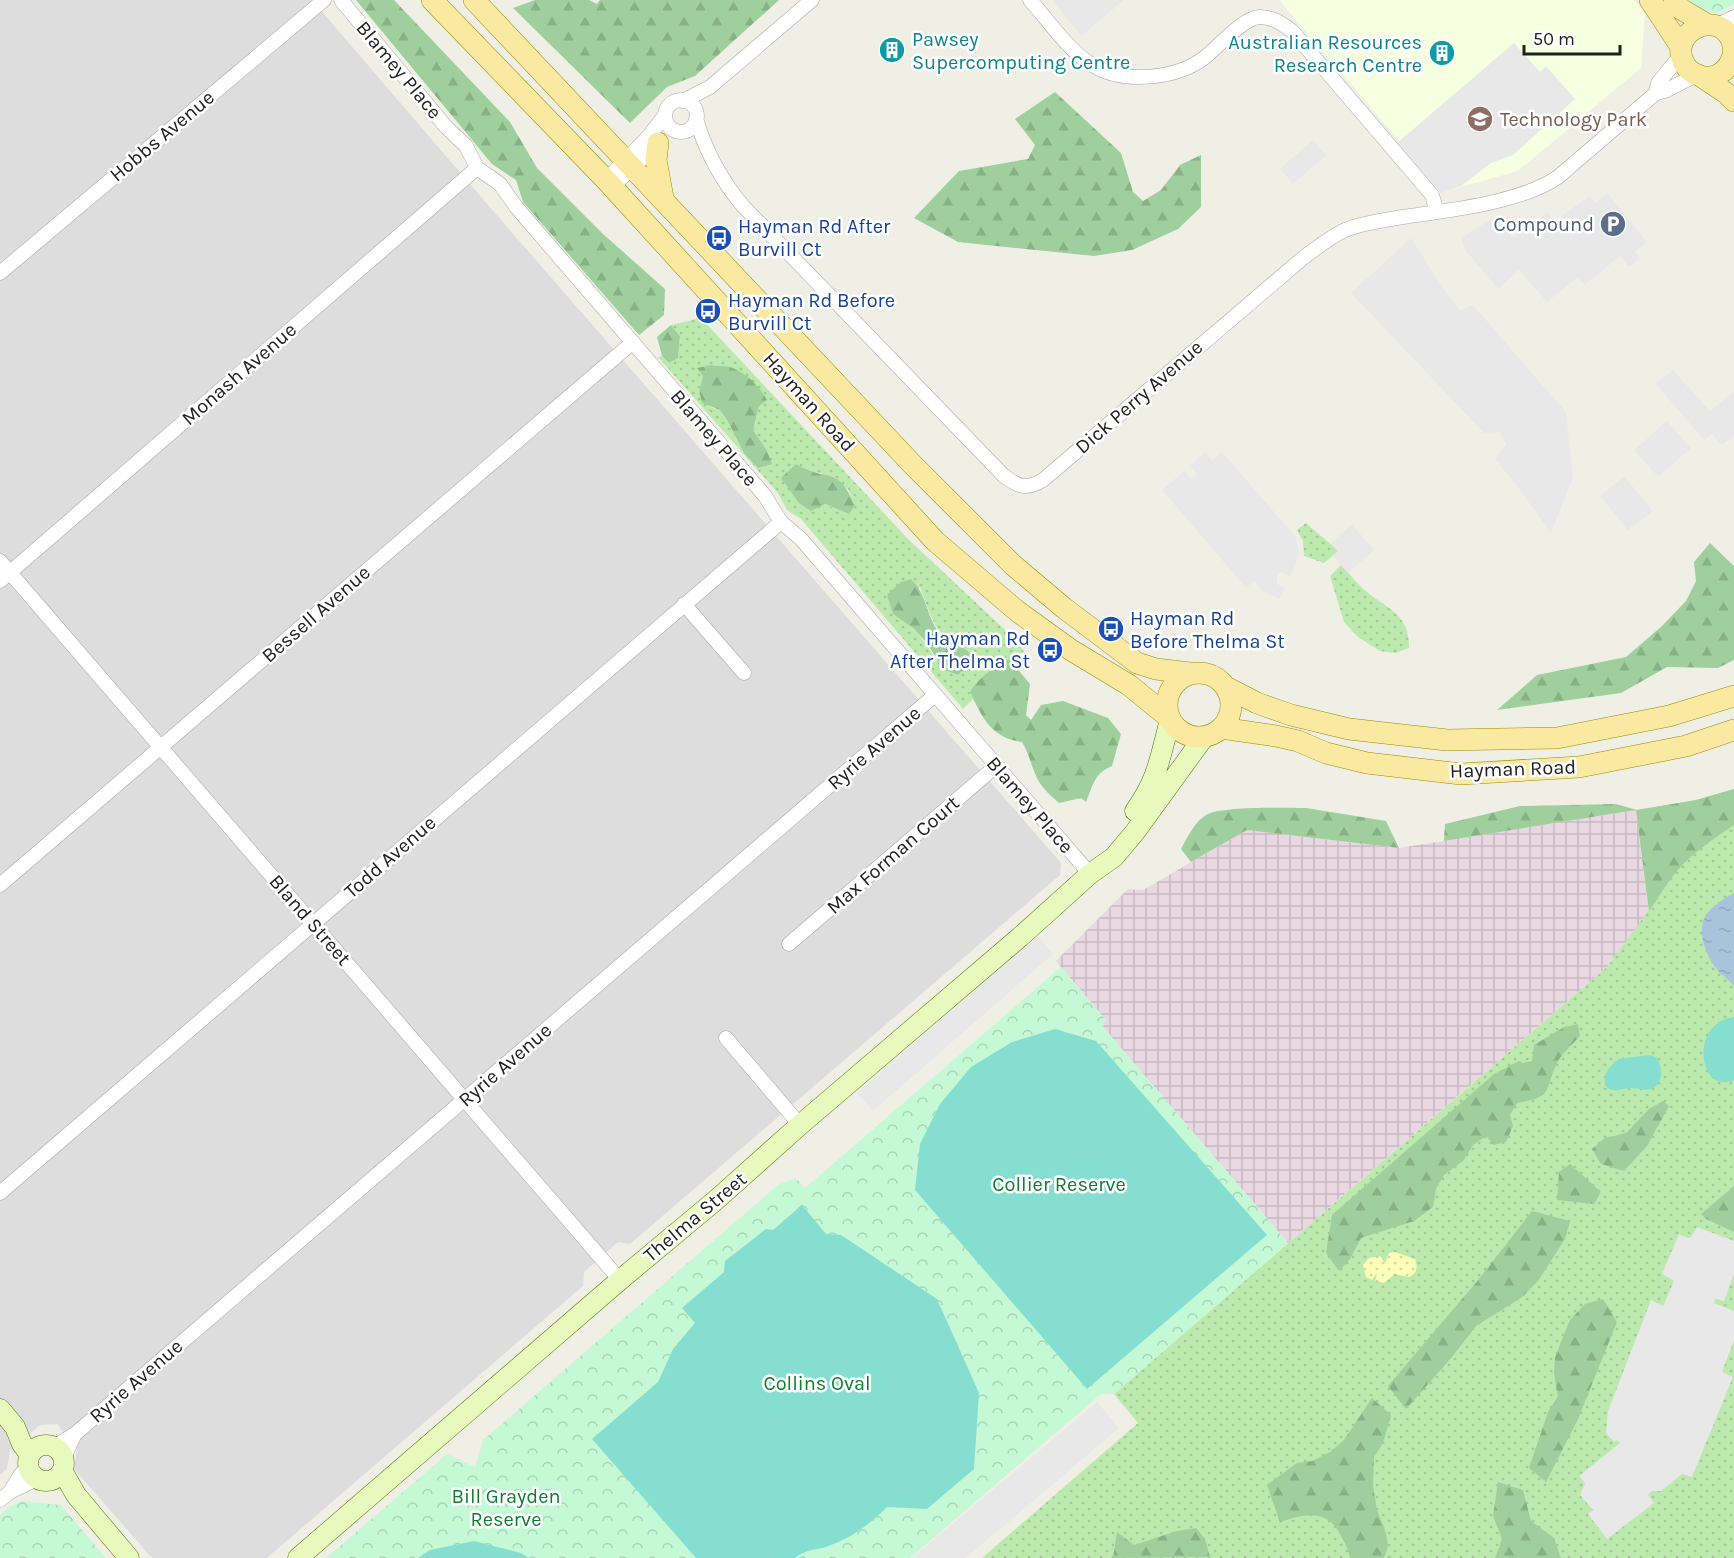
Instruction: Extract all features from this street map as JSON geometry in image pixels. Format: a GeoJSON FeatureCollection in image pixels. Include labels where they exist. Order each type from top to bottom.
{"type":"FeatureCollection","features":[{"type":"Feature","properties":{"kind":"main road","name":"Hayman Road"},"geometry":{"type":"LineString","coordinates":[[432,0],[609,184],[935,541],[1017,611],[1071,650],[1129,685],[1169,718]]}},
{"type":"Feature","properties":{"kind":"main road","name":"Hayman Road"},"geometry":{"type":"LineString","coordinates":[[474,0],[921,473],[1013,565],[1064,608],[1137,663],[1156,669],[1190,673]]}},
{"type":"Feature","properties":{"kind":"main road"},"geometry":{"type":"LineString","coordinates":[[1650,0],[1681,51],[1686,67],[1726,93],[1734,101]]}},
{"type":"Feature","properties":{"kind":"main road"},"geometry":{"type":"LineString","coordinates":[[1674,0],[1682,9],[1719,23],[1728,34],[1734,52],[1728,67],[1722,73],[1715,76],[1699,76]]}},
{"type":"Feature","properties":{"kind":"main road"},"geometry":{"type":"LineString","coordinates":[[1681,51],[1686,36],[1691,31],[1701,26],[1719,23]]}},
{"type":"Feature","properties":{"kind":"main road"},"geometry":{"type":"LineString","coordinates":[[663,198],[656,160],[670,135]]}},
{"type":"Feature","properties":{"kind":"main road"},"geometry":{"type":"LineString","coordinates":[[1190,673],[1210,674],[1219,679],[1230,695],[1230,713],[1213,733],[1194,737],[1184,734],[1169,718],[1166,702],[1168,693],[1173,684],[1190,673]]}},
{"type":"Feature","properties":{"kind":"main road","name":"Hayman Road"},"geometry":{"type":"LineString","coordinates":[[1226,687],[1257,703],[1291,715],[1349,729],[1447,740],[1557,738],[1669,716],[1734,696]]}},
{"type":"Feature","properties":{"kind":"main road","name":"Thelma Street"},"geometry":{"type":"LineString","coordinates":[[1090,874],[1105,850],[1146,796],[1158,769],[1169,718]]}},
{"type":"Feature","properties":{"kind":"main road","name":"Hayman Road"},"geometry":{"type":"LineString","coordinates":[[1213,733],[1276,736],[1298,741],[1326,753],[1367,763],[1461,774],[1579,768],[1686,746],[1734,730]]}},
{"type":"Feature","properties":{"kind":"main road","name":"Thelma Street"},"geometry":{"type":"LineString","coordinates":[[298,1558],[716,1200],[1090,874],[1114,857],[1213,733]]}},
{"type":"Feature","properties":{"kind":"main road"},"geometry":{"type":"LineString","coordinates":[[0,1409],[129,1558]]}},
{"type":"Feature","properties":{"kind":"street","name":"Hobbs Avenue"},"geometry":{"type":"LineString","coordinates":[[0,273],[324,0]]}},
{"type":"Feature","properties":{"kind":"street","name":"Blamey Place"},"geometry":{"type":"LineString","coordinates":[[341,0],[446,127],[460,139],[477,168],[506,190],[517,208],[765,496],[781,522],[801,539],[1090,874]]}},
{"type":"Feature","properties":{"kind":"street"},"geometry":{"type":"LineString","coordinates":[[630,164],[670,105],[710,87],[812,0]]}},
{"type":"Feature","properties":{"kind":"street"},"geometry":{"type":"LineString","coordinates":[[1030,0],[1076,53],[1094,66],[1114,75],[1148,77],[1175,72],[1202,60],[1237,29],[1257,17],[1277,20],[1292,31],[1432,195],[1437,212]]}},
{"type":"Feature","properties":{"kind":"street","name":"Dick Perry Avenue"},"geometry":{"type":"LineString","coordinates":[[1656,93],[1658,83],[1681,51]]}},
{"type":"Feature","properties":{"kind":"street","name":"Dick Perry Avenue"},"geometry":{"type":"LineString","coordinates":[[696,116],[705,149],[731,192],[743,206],[1004,476],[1024,487],[1034,486],[1043,480],[1302,258],[1324,242],[1346,230],[1386,220],[1514,196],[1540,188],[1558,177],[1656,93],[1699,76]]}},
{"type":"Feature","properties":{"kind":"street"},"geometry":{"type":"LineString","coordinates":[[609,184],[630,164],[670,135],[692,128],[710,87]]}},
{"type":"Feature","properties":{"kind":"street"},"geometry":{"type":"LineString","coordinates":[[683,100],[692,105],[696,116]]}},
{"type":"Feature","properties":{"kind":"street"},"geometry":{"type":"LineString","coordinates":[[665,115],[670,135]]}},
{"type":"Feature","properties":{"kind":"street","name":"Dick Perry Avenue"},"geometry":{"type":"LineString","coordinates":[[670,135],[705,149]]}},
{"type":"Feature","properties":{"kind":"street","name":"Monash Avenue"},"geometry":{"type":"LineString","coordinates":[[5,577],[477,168]]}},
{"type":"Feature","properties":{"kind":"street","name":"Bessell Avenue"},"geometry":{"type":"LineString","coordinates":[[0,885],[633,342]]}},
{"type":"Feature","properties":{"kind":"street","name":"Todd Avenue"},"geometry":{"type":"LineString","coordinates":[[0,1193],[781,522]]}},
{"type":"Feature","properties":{"kind":"street","name":"Bland Street"},"geometry":{"type":"LineString","coordinates":[[0,561],[5,577],[161,748],[620,1280]]}},
{"type":"Feature","properties":{"kind":"street"},"geometry":{"type":"LineString","coordinates":[[684,604],[744,673]]}},
{"type":"Feature","properties":{"kind":"street","name":"Ryrie Avenue"},"geometry":{"type":"LineString","coordinates":[[47,1463],[75,1434],[935,695]]}},
{"type":"Feature","properties":{"kind":"street","name":"Max Forman Court"},"geometry":{"type":"LineString","coordinates":[[789,944],[996,766]]}},
{"type":"Feature","properties":{"kind":"street"},"geometry":{"type":"LineString","coordinates":[[726,1038],[800,1125]]}},
{"type":"Feature","properties":{"kind":"street"},"geometry":{"type":"LineString","coordinates":[[5,1496],[47,1463]]}},
{"type":"Feature","properties":{"kind":"shaded area"},"geometry":{"type":"Polygon","coordinates":[[[0,0],[312,0],[1061,863],[1060,875],[630,1244],[618,1242],[584,1272],[583,1286],[267,1558],[152,1558],[74,1469],[77,1449],[57,1424],[40,1425],[10,1451],[7,1469],[0,1475],[0,0]]]}},
{"type":"Feature","properties":{"kind":"shaded area"},"geometry":{"type":"Polygon","coordinates":[[[1052,0],[1124,0],[1081,36],[1052,0]]]}},
{"type":"Feature","properties":{"kind":"shaded area","name":"Technology Park"},"geometry":{"type":"Polygon","coordinates":[[[1279,0],[1634,0],[1645,14],[1641,68],[1518,171],[1443,192],[1279,0]]]}},
{"type":"Feature","properties":{"kind":"shaded area"},"geometry":{"type":"Polygon","coordinates":[[[1514,43],[1540,72],[1546,66],[1575,99],[1513,155],[1491,163],[1461,186],[1441,193],[1397,143],[1514,43]]]}},
{"type":"Feature","properties":{"kind":"shaded area"},"geometry":{"type":"Polygon","coordinates":[[[1313,140],[1326,155],[1293,184],[1280,169],[1313,140]]]}},
{"type":"Feature","properties":{"kind":"shaded area"},"geometry":{"type":"Polygon","coordinates":[[[1607,193],[1647,242],[1635,252],[1640,258],[1629,267],[1620,256],[1585,285],[1577,278],[1547,302],[1519,270],[1498,289],[1465,250],[1461,238],[1496,216],[1512,237],[1548,212],[1554,221],[1590,196],[1596,203],[1607,193]]]}},
{"type":"Feature","properties":{"kind":"shaded area"},"geometry":{"type":"Polygon","coordinates":[[[1411,238],[1442,287],[1460,310],[1473,305],[1566,412],[1573,478],[1551,533],[1495,459],[1506,444],[1500,432],[1484,433],[1351,293],[1411,238]]]}},
{"type":"Feature","properties":{"kind":"shaded area"},"geometry":{"type":"Polygon","coordinates":[[[701,318],[908,539],[1020,644],[1024,652],[1009,659],[970,692],[973,699],[963,709],[801,519],[787,510],[778,493],[658,357],[662,356],[669,363],[678,358],[680,336],[671,325],[701,318]],[[714,367],[703,376],[699,391],[710,407],[720,410],[744,453],[766,449],[753,430],[759,406],[729,367],[714,367]],[[809,472],[824,504],[849,514],[855,506],[848,489],[820,473],[809,472]],[[920,587],[893,614],[916,632],[944,670],[958,675],[975,659],[968,651],[953,644],[941,632],[932,618],[920,587]]]}},
{"type":"Feature","properties":{"kind":"shaded area"},"geometry":{"type":"Polygon","coordinates":[[[1673,370],[1710,411],[1734,391],[1734,435],[1722,445],[1712,434],[1704,440],[1655,383],[1673,370]]]}},
{"type":"Feature","properties":{"kind":"shaded area"},"geometry":{"type":"Polygon","coordinates":[[[1667,421],[1691,448],[1658,477],[1634,450],[1667,421]]]}},
{"type":"Feature","properties":{"kind":"shaded area"},"geometry":{"type":"Polygon","coordinates":[[[1205,452],[1212,461],[1222,452],[1295,536],[1299,551],[1296,564],[1290,576],[1280,572],[1277,575],[1277,584],[1285,588],[1280,599],[1262,591],[1254,581],[1246,588],[1162,490],[1184,471],[1191,479],[1197,474],[1190,466],[1205,452]]]}},
{"type":"Feature","properties":{"kind":"shaded area"},"geometry":{"type":"Polygon","coordinates":[[[1624,476],[1653,511],[1628,530],[1600,496],[1624,476]]]}},
{"type":"Feature","properties":{"kind":"shaded area"},"geometry":{"type":"Polygon","coordinates":[[[1306,523],[1338,551],[1324,563],[1304,556],[1303,541],[1297,530],[1306,523]]]}},
{"type":"Feature","properties":{"kind":"shaded area"},"geometry":{"type":"Polygon","coordinates":[[[1352,524],[1374,550],[1348,573],[1333,555],[1338,551],[1331,543],[1352,524]]]}},
{"type":"Feature","properties":{"kind":"shaded area"},"geometry":{"type":"Polygon","coordinates":[[[1341,565],[1364,590],[1391,609],[1402,621],[1406,628],[1409,648],[1395,653],[1380,651],[1358,637],[1344,622],[1330,576],[1341,565]]]}},
{"type":"Feature","properties":{"kind":"shaded area"},"geometry":{"type":"Polygon","coordinates":[[[1734,789],[1734,1558],[982,1558],[1138,1423],[1114,1394],[1607,967],[1649,910],[1636,810],[1696,800],[1734,789]]]}},
{"type":"Feature","properties":{"kind":"shaded area"},"geometry":{"type":"Polygon","coordinates":[[[1636,810],[1649,911],[1607,967],[1288,1243],[1103,1027],[1105,1019],[1056,961],[1128,889],[1143,890],[1247,830],[1399,848],[1636,810]]]}},
{"type":"Feature","properties":{"kind":"shaded area"},"geometry":{"type":"Polygon","coordinates":[[[1038,936],[1053,954],[873,1111],[857,1093],[1038,936]]]}},
{"type":"Feature","properties":{"kind":"shaded area"},"geometry":{"type":"Polygon","coordinates":[[[1697,1227],[1734,1241],[1734,1274],[1724,1301],[1715,1299],[1714,1303],[1734,1311],[1734,1340],[1722,1372],[1733,1377],[1692,1477],[1682,1474],[1661,1491],[1652,1491],[1648,1495],[1654,1503],[1607,1539],[1588,1514],[1593,1510],[1580,1495],[1585,1484],[1579,1476],[1620,1443],[1617,1440],[1614,1442],[1606,1433],[1608,1411],[1651,1300],[1663,1306],[1674,1281],[1662,1274],[1679,1234],[1691,1237],[1697,1227]]]}},
{"type":"Feature","properties":{"kind":"shaded area"},"geometry":{"type":"Polygon","coordinates":[[[1097,1402],[1119,1428],[966,1558],[912,1558],[1097,1402]]]}},
{"type":"Feature","properties":{"kind":"green space"},"geometry":{"type":"Polygon","coordinates":[[[356,0],[394,0],[510,122],[537,168],[603,234],[665,289],[664,315],[639,335],[523,202],[516,180],[492,164],[356,0]]]}},
{"type":"Feature","properties":{"kind":"green space"},"geometry":{"type":"Polygon","coordinates":[[[535,0],[589,0],[597,4],[600,0],[779,0],[695,76],[667,87],[630,123],[513,8],[535,0]]]}},
{"type":"Feature","properties":{"kind":"green space"},"geometry":{"type":"Polygon","coordinates":[[[1689,0],[1734,0],[1734,4],[1718,13],[1696,6],[1689,0]]]}},
{"type":"Feature","properties":{"kind":"green space"},"geometry":{"type":"Polygon","coordinates":[[[1055,92],[1121,153],[1133,192],[1143,201],[1161,190],[1180,165],[1201,155],[1201,207],[1178,229],[1132,250],[1094,256],[958,242],[914,218],[959,171],[1028,159],[1035,145],[1015,119],[1055,92]]]}},
{"type":"Feature","properties":{"kind":"green space"},"geometry":{"type":"Polygon","coordinates":[[[671,325],[680,336],[678,358],[669,363],[662,356],[657,337],[671,325]]]}},
{"type":"Feature","properties":{"kind":"green space"},"geometry":{"type":"Polygon","coordinates":[[[711,365],[728,366],[742,373],[752,380],[764,395],[767,400],[759,406],[753,430],[766,449],[772,464],[758,468],[744,453],[720,410],[702,403],[699,391],[703,376],[697,368],[711,365]]]}},
{"type":"Feature","properties":{"kind":"green space"},"geometry":{"type":"Polygon","coordinates":[[[796,464],[807,470],[831,476],[843,484],[855,506],[849,514],[825,504],[811,511],[799,503],[781,478],[796,464]]]}},
{"type":"Feature","properties":{"kind":"green space"},"geometry":{"type":"Polygon","coordinates":[[[1710,543],[1734,566],[1734,660],[1718,668],[1667,667],[1621,693],[1497,710],[1537,675],[1626,657],[1662,626],[1686,601],[1696,581],[1694,562],[1710,543]]]}},
{"type":"Feature","properties":{"kind":"green space"},"geometry":{"type":"Polygon","coordinates":[[[911,579],[920,591],[931,619],[943,637],[968,651],[976,659],[958,675],[944,670],[926,642],[913,628],[893,614],[887,595],[901,582],[911,579]]]}},
{"type":"Feature","properties":{"kind":"green space"},"geometry":{"type":"Polygon","coordinates":[[[1009,659],[1030,684],[1026,715],[1031,720],[1041,705],[1063,701],[1108,718],[1121,734],[1112,766],[1098,776],[1086,802],[1081,798],[1059,803],[1039,782],[1022,742],[1011,740],[995,731],[979,710],[970,692],[987,673],[1009,659]]]}},
{"type":"Feature","properties":{"kind":"green space"},"geometry":{"type":"Polygon","coordinates":[[[1734,789],[1734,825],[1702,848],[1680,868],[1649,911],[1636,810],[1444,841],[1445,824],[1520,806],[1616,804],[1637,810],[1696,800],[1734,789]]]}},
{"type":"Feature","properties":{"kind":"green space"},"geometry":{"type":"Polygon","coordinates":[[[1254,808],[1306,808],[1386,821],[1399,848],[1247,830],[1191,862],[1181,849],[1198,822],[1214,812],[1254,808]]]}},
{"type":"Feature","properties":{"kind":"green space","name":"Bill Grayden Reserve"},"geometry":{"type":"Polygon","coordinates":[[[1061,967],[1105,1019],[1103,1027],[1288,1243],[1114,1394],[1101,1394],[910,1558],[326,1558],[447,1454],[475,1467],[483,1440],[778,1185],[796,1178],[805,1188],[1061,967]]]}},
{"type":"Feature","properties":{"kind":"green space"},"geometry":{"type":"Polygon","coordinates":[[[1734,1017],[1734,1080],[1722,1082],[1713,1078],[1706,1069],[1705,1044],[1710,1032],[1719,1022],[1734,1017]]]}},
{"type":"Feature","properties":{"kind":"green space"},"geometry":{"type":"Polygon","coordinates":[[[1578,1024],[1580,1036],[1558,1061],[1545,1093],[1542,1096],[1517,1103],[1510,1115],[1513,1126],[1506,1142],[1494,1145],[1486,1136],[1473,1145],[1464,1160],[1444,1175],[1436,1189],[1433,1207],[1414,1221],[1361,1238],[1350,1259],[1339,1271],[1326,1253],[1332,1215],[1494,1074],[1519,1061],[1523,1063],[1532,1061],[1534,1045],[1564,1027],[1578,1024]]]}},
{"type":"Feature","properties":{"kind":"green space","name":"Collier Reserve"},"geometry":{"type":"Polygon","coordinates":[[[1055,1029],[1096,1041],[1267,1235],[1087,1389],[915,1190],[920,1144],[940,1104],[971,1067],[1012,1042],[1055,1029]]]}},
{"type":"Feature","properties":{"kind":"green space"},"geometry":{"type":"Polygon","coordinates":[[[1649,1055],[1656,1057],[1660,1065],[1660,1079],[1655,1087],[1649,1090],[1632,1088],[1615,1090],[1605,1085],[1608,1070],[1619,1059],[1649,1055]]]}},
{"type":"Feature","properties":{"kind":"green space"},"geometry":{"type":"Polygon","coordinates":[[[1663,1101],[1669,1106],[1647,1146],[1624,1171],[1601,1164],[1592,1149],[1605,1138],[1626,1133],[1649,1109],[1663,1101]]]}},
{"type":"Feature","properties":{"kind":"green space"},"geometry":{"type":"Polygon","coordinates":[[[1570,1164],[1601,1192],[1594,1204],[1557,1200],[1559,1172],[1570,1164]]]}},
{"type":"Feature","properties":{"kind":"green space"},"geometry":{"type":"Polygon","coordinates":[[[1734,1186],[1734,1232],[1706,1219],[1701,1214],[1734,1186]]]}},
{"type":"Feature","properties":{"kind":"green space","name":"Collins Oval"},"geometry":{"type":"Polygon","coordinates":[[[802,1205],[826,1234],[841,1235],[937,1299],[979,1393],[974,1469],[927,1509],[887,1507],[847,1538],[795,1558],[696,1558],[592,1439],[658,1382],[673,1349],[695,1323],[682,1308],[724,1272],[725,1261],[766,1229],[773,1230],[802,1205]]]}},
{"type":"Feature","properties":{"kind":"green space"},"geometry":{"type":"Polygon","coordinates":[[[1532,1211],[1570,1221],[1565,1239],[1538,1281],[1521,1298],[1476,1326],[1406,1409],[1388,1386],[1479,1279],[1532,1211]]]}},
{"type":"Feature","properties":{"kind":"green space"},"geometry":{"type":"Polygon","coordinates":[[[1603,1299],[1617,1322],[1578,1419],[1546,1482],[1529,1468],[1548,1412],[1558,1396],[1554,1374],[1555,1357],[1570,1320],[1585,1304],[1603,1299]]]}},
{"type":"Feature","properties":{"kind":"green space"},"geometry":{"type":"Polygon","coordinates":[[[1372,1398],[1391,1415],[1383,1443],[1374,1457],[1373,1486],[1377,1510],[1386,1533],[1388,1547],[1384,1558],[1350,1558],[1336,1527],[1322,1517],[1306,1516],[1280,1522],[1267,1485],[1297,1463],[1312,1461],[1330,1452],[1344,1440],[1372,1398]]]}},
{"type":"Feature","properties":{"kind":"green space"},"geometry":{"type":"Polygon","coordinates":[[[1498,1482],[1523,1490],[1531,1521],[1554,1538],[1561,1558],[1495,1558],[1502,1539],[1493,1516],[1498,1482]]]}},
{"type":"Feature","properties":{"kind":"green space"},"geometry":{"type":"Polygon","coordinates":[[[22,1501],[61,1505],[106,1558],[0,1558],[0,1515],[9,1507],[22,1501]]]}},
{"type":"Feature","properties":{"kind":"green space"},"geometry":{"type":"Polygon","coordinates":[[[1196,1528],[1205,1539],[1210,1557],[1113,1558],[1117,1532],[1134,1545],[1177,1531],[1196,1528]]]}},
{"type":"Feature","properties":{"kind":"green space"},"geometry":{"type":"Polygon","coordinates":[[[474,1541],[521,1553],[529,1558],[418,1558],[430,1550],[474,1541]]]}},
{"type":"Feature","properties":{"kind":"sand"},"geometry":{"type":"Polygon","coordinates":[[[1395,1252],[1415,1259],[1417,1268],[1414,1274],[1409,1277],[1395,1274],[1384,1283],[1375,1281],[1377,1273],[1372,1280],[1366,1277],[1363,1265],[1369,1258],[1380,1256],[1385,1263],[1389,1253],[1395,1252]]]}},
{"type":"Feature","properties":{"kind":"water"},"geometry":{"type":"Polygon","coordinates":[[[1734,893],[1734,986],[1711,961],[1702,931],[1705,917],[1711,909],[1734,893]]]}},
{"type":"Feature","properties":{"kind":"place","name":"Pawsey Supercomputing Centre"},"geometry":{"type":"Point","coordinates":[892,50]}},
{"type":"Feature","properties":{"kind":"place","name":"Australian Resources Research Centre"},"geometry":{"type":"Point","coordinates":[1442,53]}},
{"type":"Feature","properties":{"kind":"place","name":"Technology Park"},"geometry":{"type":"Point","coordinates":[1480,119]}},
{"type":"Feature","properties":{"kind":"place","name":"Compound"},"geometry":{"type":"Point","coordinates":[1613,224]}},
{"type":"Feature","properties":{"kind":"place","name":"Hayman Rd After Burvill Ct"},"geometry":{"type":"Point","coordinates":[719,238]}},
{"type":"Feature","properties":{"kind":"place","name":"Hayman Rd Before Burvill Ct"},"geometry":{"type":"Point","coordinates":[708,311]}},
{"type":"Feature","properties":{"kind":"place","name":"Hayman Rd Before Thelma St"},"geometry":{"type":"Point","coordinates":[1111,629]}},
{"type":"Feature","properties":{"kind":"place","name":"Hayman Rd After Thelma St"},"geometry":{"type":"Point","coordinates":[1050,650]}}]}
